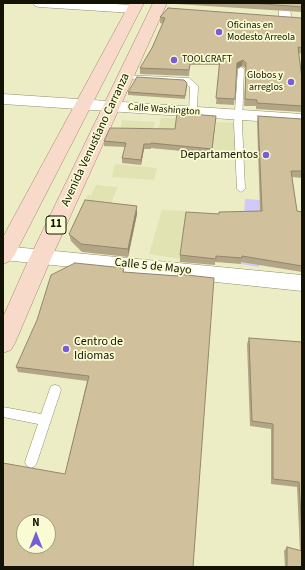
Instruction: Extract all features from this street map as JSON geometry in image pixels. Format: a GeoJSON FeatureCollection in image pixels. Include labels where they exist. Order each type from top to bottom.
{"type":"FeatureCollection","features":[{"type":"Feature","properties":{"kind":"main road","name":"Avenida Venustiano Carranza"},"geometry":{"type":"LineString","coordinates":[[3,254],[135,6]]}},
{"type":"Feature","properties":{"kind":"main road","name":"Avenida Venustiano Carranza"},"geometry":{"type":"LineString","coordinates":[[3,343],[111,106],[125,77],[164,7]]}},
{"type":"Feature","properties":{"kind":"main road","name":"Calle Washington"},"geometry":{"type":"LineString","coordinates":[[3,99],[302,119]]}},
{"type":"Feature","properties":{"kind":"street"},"geometry":{"type":"LineString","coordinates":[[39,3],[135,6]]}},
{"type":"Feature","properties":{"kind":"street"},"geometry":{"type":"LineString","coordinates":[[269,16],[291,17],[284,3]]}},
{"type":"Feature","properties":{"kind":"street","name":"Calle 5 de Mayo"},"geometry":{"type":"LineString","coordinates":[[3,254],[42,256],[302,283]]}},
{"type":"Feature","properties":{"kind":"lane"},"geometry":{"type":"LineString","coordinates":[[241,69],[238,115],[241,189]]}},
{"type":"Feature","properties":{"kind":"lane"},"geometry":{"type":"LineString","coordinates":[[125,77],[186,80],[194,86],[192,112]]}},
{"type":"Feature","properties":{"kind":"lane"},"geometry":{"type":"LineString","coordinates":[[31,462],[55,390]]}},
{"type":"Feature","properties":{"kind":"lane"},"geometry":{"type":"LineString","coordinates":[[3,412],[45,420]]}},
{"type":"Feature","properties":{"kind":"shaded area"},"geometry":{"type":"Polygon","coordinates":[[[161,118],[177,118],[172,150],[154,149],[161,118]]]}},
{"type":"Feature","properties":{"kind":"shaded area"},"geometry":{"type":"Polygon","coordinates":[[[122,120],[155,122],[153,132],[120,131],[122,120]]]}},
{"type":"Feature","properties":{"kind":"shaded area"},"geometry":{"type":"Polygon","coordinates":[[[216,122],[240,123],[241,158],[212,155],[216,122]]]}},
{"type":"Feature","properties":{"kind":"shaded area"},"geometry":{"type":"Polygon","coordinates":[[[115,164],[157,168],[154,180],[112,177],[115,164]]]}},
{"type":"Feature","properties":{"kind":"shaded area"},"geometry":{"type":"Polygon","coordinates":[[[96,185],[118,187],[113,197],[111,210],[86,207],[87,195],[91,195],[96,185]]]}},
{"type":"Feature","properties":{"kind":"shaded area"},"geometry":{"type":"Polygon","coordinates":[[[245,199],[260,200],[259,267],[241,264],[245,199]]]}},
{"type":"Feature","properties":{"kind":"shaded area"},"geometry":{"type":"Polygon","coordinates":[[[162,210],[187,211],[180,259],[149,254],[162,210]]]}},
{"type":"Feature","properties":{"kind":"building"},"geometry":{"type":"Polygon","coordinates":[[[250,3],[302,3],[302,7],[250,3]]]}},
{"type":"Feature","properties":{"kind":"building"},"geometry":{"type":"Polygon","coordinates":[[[168,8],[302,18],[302,48],[298,47],[302,79],[302,106],[257,103],[257,100],[245,99],[246,63],[243,60],[237,63],[235,99],[216,98],[220,59],[191,59],[189,70],[140,68],[152,48],[165,18],[160,17],[168,8]]]}},
{"type":"Feature","properties":{"kind":"building"},"geometry":{"type":"Polygon","coordinates":[[[137,77],[184,80],[187,83],[185,96],[128,92],[137,77]]]}},
{"type":"Feature","properties":{"kind":"building"},"geometry":{"type":"Polygon","coordinates":[[[177,113],[216,116],[212,149],[151,143],[144,144],[141,160],[122,158],[126,143],[104,141],[110,128],[175,129],[177,113]]]}},
{"type":"Feature","properties":{"kind":"building"},"geometry":{"type":"Polygon","coordinates":[[[258,116],[302,119],[302,171],[291,171],[297,211],[302,212],[302,266],[242,256],[242,258],[216,256],[216,259],[180,255],[186,212],[219,214],[219,212],[262,211],[258,116]]]}},
{"type":"Feature","properties":{"kind":"building"},"geometry":{"type":"Polygon","coordinates":[[[85,200],[137,206],[128,249],[81,244],[69,234],[85,200]]]}},
{"type":"Feature","properties":{"kind":"building"},"geometry":{"type":"Polygon","coordinates":[[[75,263],[124,268],[123,272],[178,276],[178,274],[214,278],[193,567],[3,567],[3,463],[65,474],[89,376],[16,367],[37,320],[51,275],[75,263]]]}},
{"type":"Feature","properties":{"kind":"building"},"geometry":{"type":"Polygon","coordinates":[[[249,338],[302,342],[302,534],[299,482],[273,479],[273,424],[252,421],[249,338]]]}},
{"type":"Feature","properties":{"kind":"building"},"geometry":{"type":"Polygon","coordinates":[[[287,547],[302,551],[302,567],[287,567],[287,547]]]}},
{"type":"Feature","properties":{"kind":"place","name":"Oficinas en Modesto Arreola"},"geometry":{"type":"Point","coordinates":[219,32]}},
{"type":"Feature","properties":{"kind":"place","name":"TOOLCRAFT"},"geometry":{"type":"Point","coordinates":[174,60]}},
{"type":"Feature","properties":{"kind":"place","name":"Globos y arreglos"},"geometry":{"type":"Point","coordinates":[291,82]}},
{"type":"Feature","properties":{"kind":"place","name":"Departamentos"},"geometry":{"type":"Point","coordinates":[266,155]}},
{"type":"Feature","properties":{"kind":"place","name":"Centro de Idiomas"},"geometry":{"type":"Point","coordinates":[66,349]}}]}
